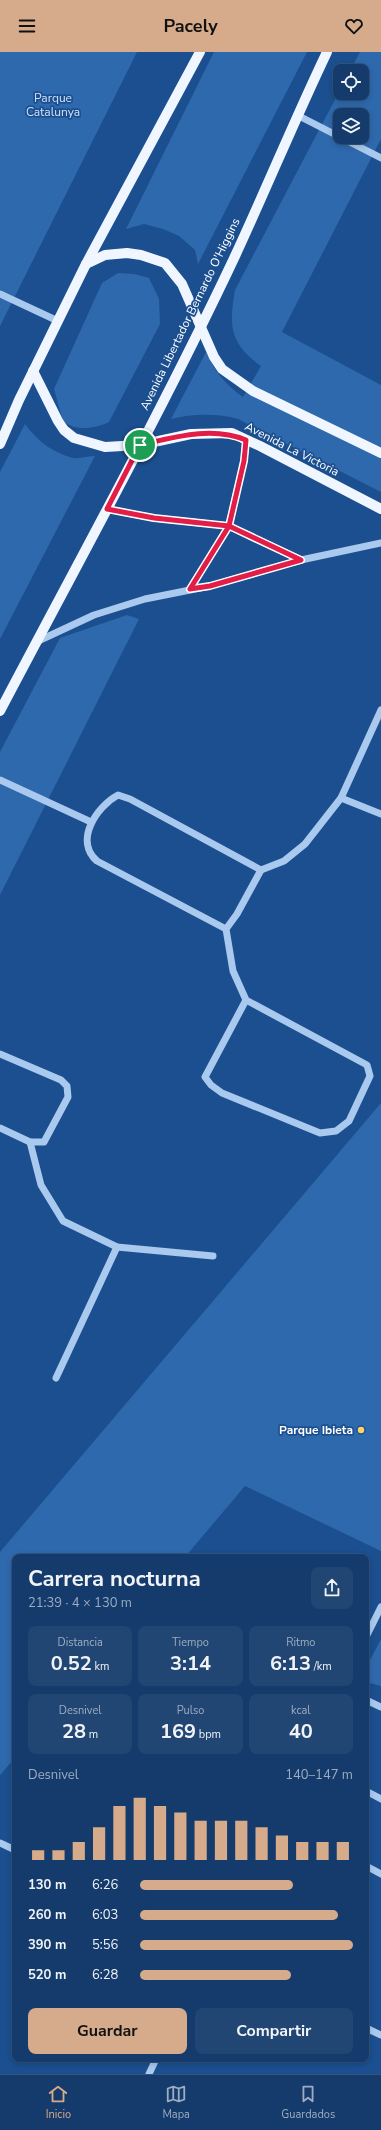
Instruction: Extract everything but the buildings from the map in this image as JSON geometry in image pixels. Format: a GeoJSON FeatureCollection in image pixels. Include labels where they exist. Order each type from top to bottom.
{"type":"FeatureCollection","features":[{"type":"Feature","properties":{"kind":"main road"},"geometry":{"type":"LineString","coordinates":[[0,444],[33,371],[86,264],[200,52]]}},
{"type":"Feature","properties":{"kind":"main road","name":"Avenida Libertador Bernardo O'Higgins"},"geometry":{"type":"LineString","coordinates":[[0,711],[107,509],[236,254],[297,115],[327,52]]}},
{"type":"Feature","properties":{"kind":"main road"},"geometry":{"type":"LineString","coordinates":[[86,264],[105,255],[127,253],[141,255],[165,263],[182,284],[201,324],[214,357],[222,369],[253,391],[381,453]]}},
{"type":"Feature","properties":{"kind":"main road","name":"Avenida La Victoria"},"geometry":{"type":"LineString","coordinates":[[33,371],[58,421],[64,430],[74,438],[105,447],[140,445],[191,434],[232,434],[381,509]]}},
{"type":"Feature","properties":{"kind":"street"},"geometry":{"type":"LineString","coordinates":[[297,115],[333,133]]}},
{"type":"Feature","properties":{"kind":"street"},"geometry":{"type":"LineString","coordinates":[[354,144],[381,158]]}},
{"type":"Feature","properties":{"kind":"street"},"geometry":{"type":"LineString","coordinates":[[0,294],[58,321]]}},
{"type":"Feature","properties":{"kind":"street"},"geometry":{"type":"LineString","coordinates":[[190,589],[229,526],[244,461],[246,440]]}},
{"type":"Feature","properties":{"kind":"street"},"geometry":{"type":"LineString","coordinates":[[107,509],[154,518],[229,526],[301,560]]}},
{"type":"Feature","properties":{"kind":"street"},"geometry":{"type":"LineString","coordinates":[[36,642],[94,615],[145,599],[210,586],[301,560],[381,543]]}},
{"type":"Feature","properties":{"kind":"street"},"geometry":{"type":"LineString","coordinates":[[246,1000],[205,1077],[211,1085],[222,1092],[320,1133],[336,1131],[349,1121],[370,1076],[367,1065],[246,1000],[233,971],[226,929],[238,914],[261,870],[284,861],[305,844],[341,798],[381,710]]}},
{"type":"Feature","properties":{"kind":"street"},"geometry":{"type":"LineString","coordinates":[[0,780],[91,822]]}},
{"type":"Feature","properties":{"kind":"street"},"geometry":{"type":"LineString","coordinates":[[226,929],[97,862],[89,854],[87,846],[91,822],[106,801],[118,795],[150,810],[261,870]]}},
{"type":"Feature","properties":{"kind":"street"},"geometry":{"type":"LineString","coordinates":[[341,798],[381,814]]}},
{"type":"Feature","properties":{"kind":"street"},"geometry":{"type":"LineString","coordinates":[[0,1054],[61,1080],[67,1086],[68,1097],[44,1142],[30,1142],[0,1128]]}},
{"type":"Feature","properties":{"kind":"street"},"geometry":{"type":"LineString","coordinates":[[30,1142],[41,1185],[63,1221],[117,1247],[213,1256]]}},
{"type":"Feature","properties":{"kind":"street"},"geometry":{"type":"LineString","coordinates":[[56,1378],[117,1247]]}},
{"type":"Feature","properties":{"kind":"street"},"geometry":{"type":"LineString","coordinates":[[369,1631],[381,1607]]}},
{"type":"Feature","properties":{"kind":"street"},"geometry":{"type":"LineString","coordinates":[[369,1701],[381,1707]]}},
{"type":"Feature","properties":{"kind":"street"},"geometry":{"type":"LineString","coordinates":[[369,1793],[381,1799]]}},
{"type":"Feature","properties":{"kind":"street"},"geometry":{"type":"LineString","coordinates":[[0,1843],[12,1849]]}},
{"type":"Feature","properties":{"kind":"street"},"geometry":{"type":"LineString","coordinates":[[369,1868],[381,1874]]}},
{"type":"Feature","properties":{"kind":"street"},"geometry":{"type":"LineString","coordinates":[[369,2029],[381,2035]]}},
{"type":"Feature","properties":{"kind":"street"},"geometry":{"type":"LineString","coordinates":[[149,2074],[155,2062]]}},
{"type":"Feature","properties":{"kind":"green space","name":"Parque Catalunya"},"geometry":{"type":"Polygon","coordinates":[[[0,52],[137,52],[0,326],[0,52]]]}},
{"type":"Feature","properties":{"kind":"green space"},"geometry":{"type":"Polygon","coordinates":[[[214,52],[307,52],[198,264],[195,250],[179,236],[163,229],[144,224],[126,229],[214,52]]]}},
{"type":"Feature","properties":{"kind":"green space"},"geometry":{"type":"Polygon","coordinates":[[[360,52],[381,52],[381,139],[282,332],[381,385],[381,492],[238,419],[204,415],[171,419],[206,352],[221,377],[231,388],[243,397],[261,366],[250,358],[237,341],[232,323],[235,290],[335,100],[369,100],[369,64],[354,64],[360,52]]]}},
{"type":"Feature","properties":{"kind":"green space"},"geometry":{"type":"Polygon","coordinates":[[[118,273],[134,274],[149,278],[159,299],[160,324],[109,422],[98,426],[78,428],[67,423],[63,419],[54,389],[102,283],[118,273]]]}},
{"type":"Feature","properties":{"kind":"green space"},"geometry":{"type":"Polygon","coordinates":[[[25,424],[34,435],[59,453],[73,458],[95,456],[0,639],[0,472],[25,424]]]}},
{"type":"Feature","properties":{"kind":"green space"},"geometry":{"type":"Polygon","coordinates":[[[127,615],[139,619],[0,895],[0,752],[60,638],[127,615]]]}},
{"type":"Feature","properties":{"kind":"green space","name":"Parque Ibieta"},"geometry":{"type":"Polygon","coordinates":[[[381,1103],[381,1551],[245,1486],[188,1554],[12,1554],[12,1761],[0,1775],[0,1552],[381,1103]]]}},
{"type":"Feature","properties":{"kind":"green space"},"geometry":{"type":"Polygon","coordinates":[[[381,1639],[381,1686],[369,1683],[369,1662],[381,1639]]]}},
{"type":"Feature","properties":{"kind":"place","name":"Parque Ibieta"},"geometry":{"type":"Point","coordinates":[361,1430]}},
{"type":"Feature","properties":{"kind":"route"},"geometry":{"type":"LineString","coordinates":[[140,445],[107,509],[154,518],[203,522],[229,526],[215,546],[190,589],[210,586],[301,560],[229,526],[244,461],[246,440],[232,434],[191,434],[140,445]]}}]}
